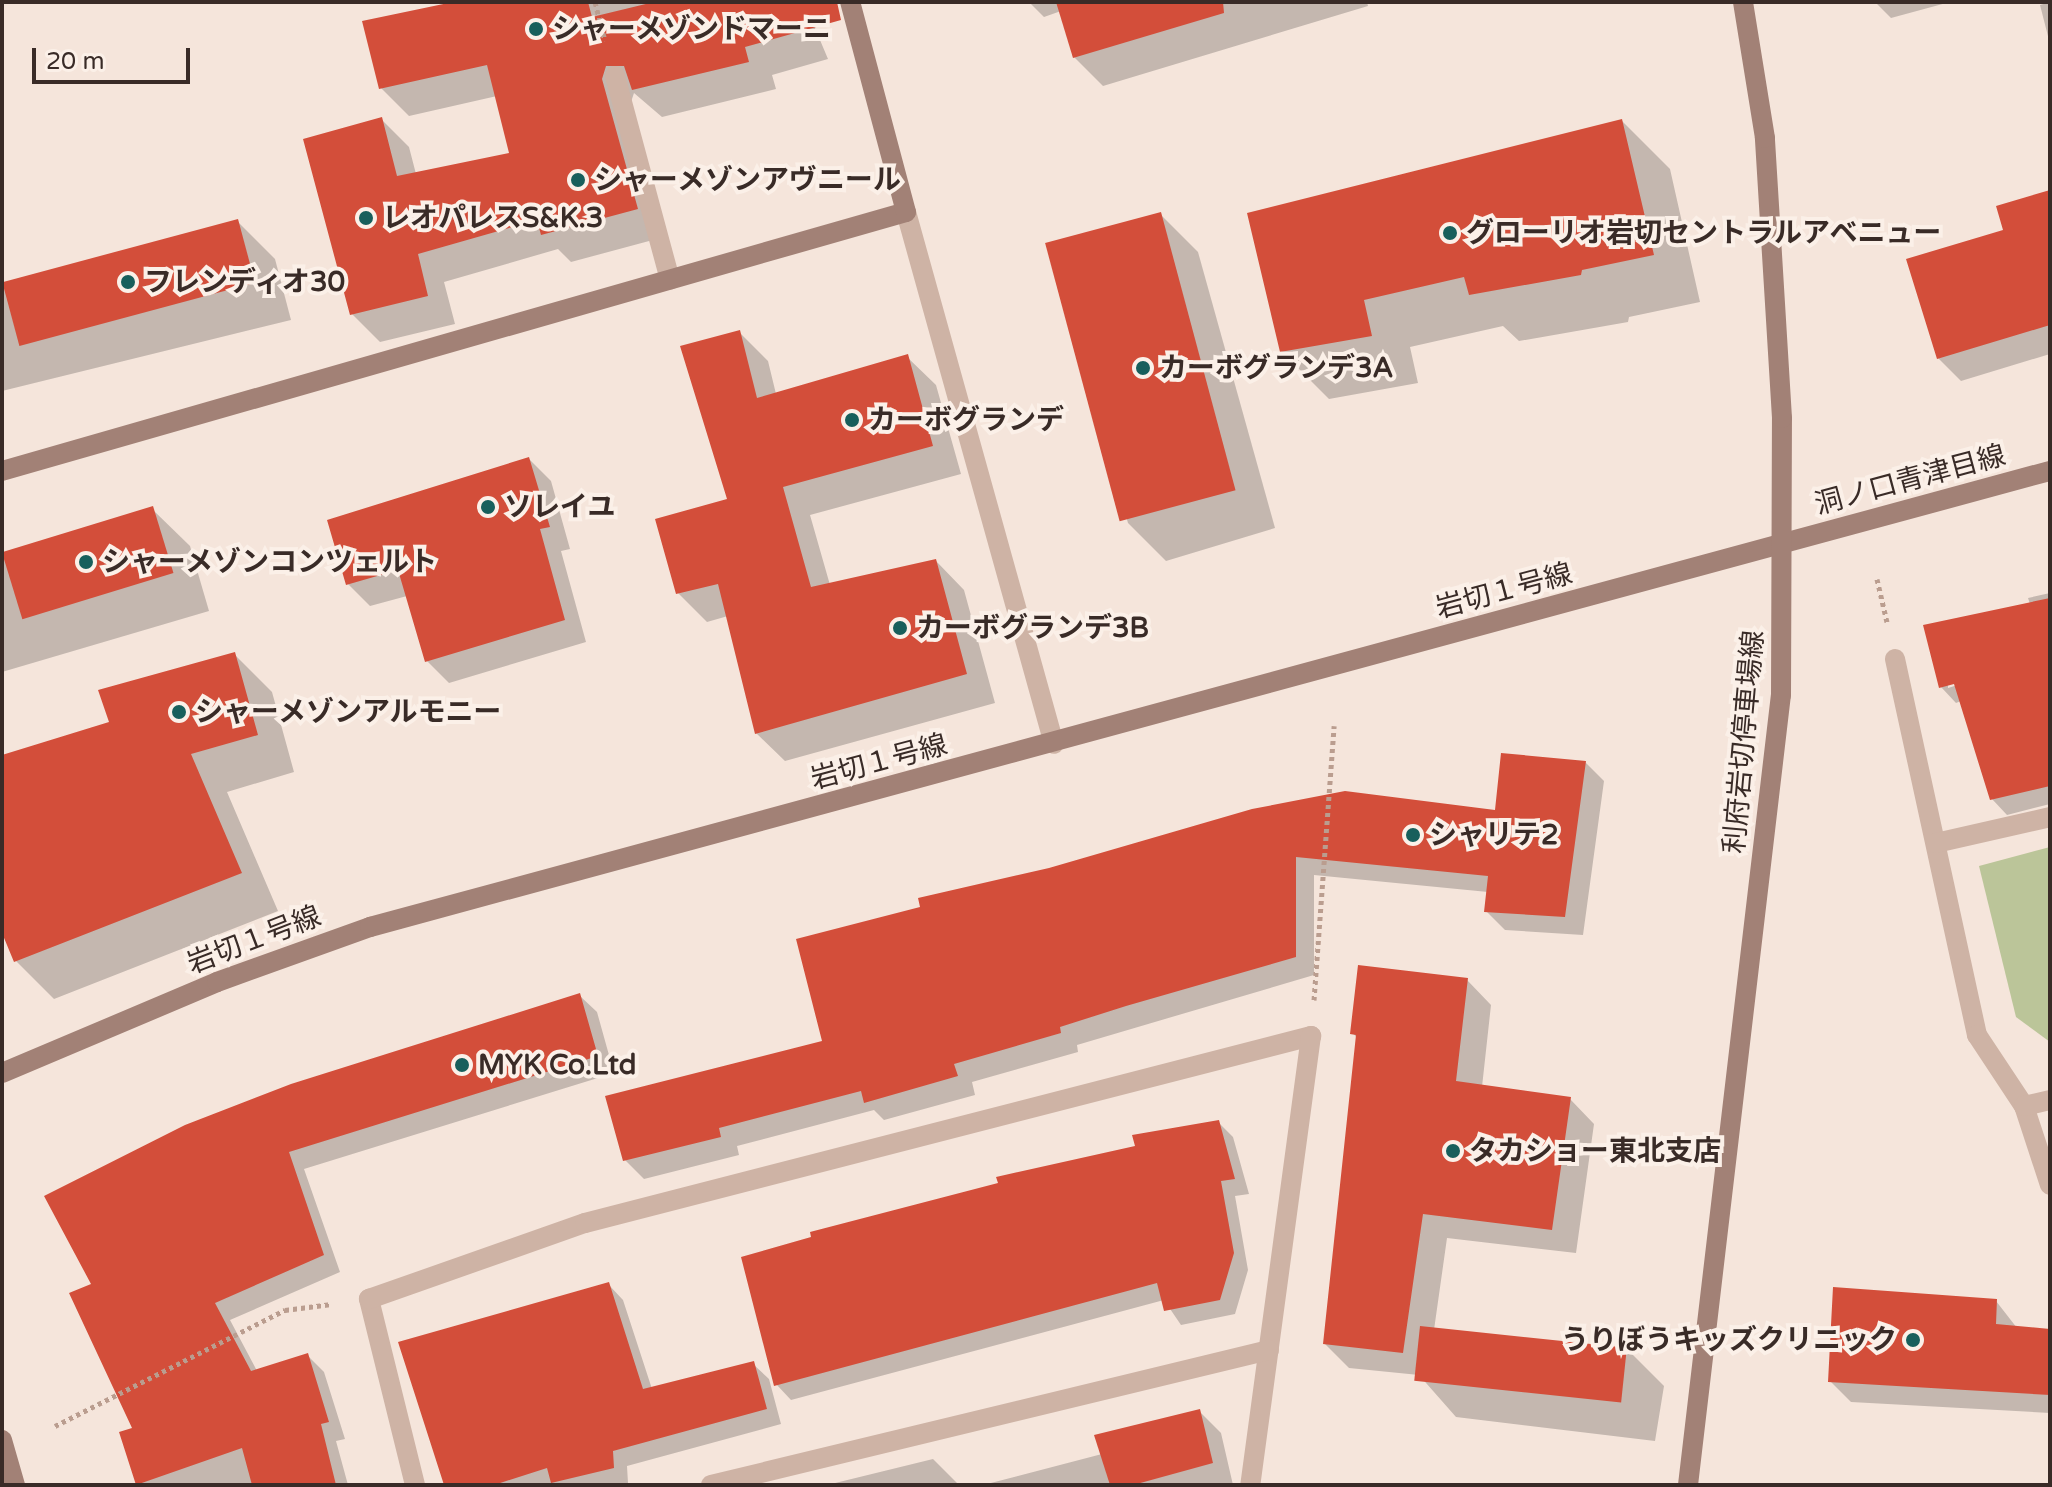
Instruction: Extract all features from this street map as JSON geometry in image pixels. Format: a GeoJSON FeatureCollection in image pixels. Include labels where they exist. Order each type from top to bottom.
{"type":"FeatureCollection","features":[{"type":"Feature","properties":{"kind":"street"},"geometry":{"type":"LineString","coordinates":[[850,2],[1054,744]]}},
{"type":"Feature","properties":{"kind":"street","name":"利府岩切停車場線"},"geometry":{"type":"LineString","coordinates":[[1688,1485],[1781,695],[1784,543],[1782,418],[1765,138],[1743,2]]}},
{"type":"Feature","properties":{"kind":"street"},"geometry":{"type":"LineString","coordinates":[[615,76],[670,280]]}},
{"type":"Feature","properties":{"kind":"street"},"geometry":{"type":"LineString","coordinates":[[2,471],[906,212]]}},
{"type":"Feature","properties":{"kind":"street","name":"洞ノ口青津目線"},"geometry":{"type":"LineString","coordinates":[[1784,543],[2050,471]]}},
{"type":"Feature","properties":{"kind":"street","name":"岩切１号線"},"geometry":{"type":"LineString","coordinates":[[2,1073],[217,982],[370,927],[1054,744],[1784,543]]}},
{"type":"Feature","properties":{"kind":"street"},"geometry":{"type":"LineString","coordinates":[[1895,659],[1977,1035],[2024,1106],[2050,1185]]}},
{"type":"Feature","properties":{"kind":"street"},"geometry":{"type":"LineString","coordinates":[[1936,843],[2050,817]]}},
{"type":"Feature","properties":{"kind":"street"},"geometry":{"type":"LineString","coordinates":[[415,1485],[369,1299],[585,1223],[1311,1036],[1250,1485]]}},
{"type":"Feature","properties":{"kind":"street"},"geometry":{"type":"LineString","coordinates":[[2024,1106],[2050,1100]]}},
{"type":"Feature","properties":{"kind":"street"},"geometry":{"type":"LineString","coordinates":[[711,1485],[1269,1350]]}},
{"type":"Feature","properties":{"kind":"street"},"geometry":{"type":"LineString","coordinates":[[2,1440],[15,1485]]}},
{"type":"Feature","properties":{"kind":"path"},"geometry":{"type":"LineString","coordinates":[[1877,579],[1895,659]]}},
{"type":"Feature","properties":{"kind":"path"},"geometry":{"type":"LineString","coordinates":[[1311,1036],[1334,726]]}},
{"type":"Feature","properties":{"kind":"path"},"geometry":{"type":"LineString","coordinates":[[55,1426],[285,1310],[369,1299]]}},
{"type":"Feature","properties":{"kind":"green space"},"geometry":{"type":"Polygon","coordinates":[[[2050,847],[2050,1042],[2016,1017],[1979,866],[2050,847]]]}},
{"type":"Feature","properties":{"kind":"building"},"geometry":{"type":"Polygon","coordinates":[[[453,2],[588,2],[592,17],[654,2],[837,2],[841,20],[745,47],[749,62],[632,90],[624,66],[606,66],[602,79],[638,209],[541,235],[537,220],[418,254],[428,296],[350,315],[303,139],[382,117],[397,176],[509,153],[487,65],[379,89],[362,21],[453,2]]]}},
{"type":"Feature","properties":{"kind":"building"},"geometry":{"type":"Polygon","coordinates":[[[1056,2],[1223,2],[1224,13],[1073,58],[1056,2]]]}},
{"type":"Feature","properties":{"kind":"building","name":"グローリオ岩切セントラルアベニュー"},"geometry":{"type":"Polygon","coordinates":[[[1622,119],[1654,255],[1582,270],[1581,275],[1469,295],[1464,277],[1364,300],[1372,336],[1280,352],[1247,213],[1622,119]]]}},
{"type":"Feature","properties":{"kind":"building"},"geometry":{"type":"Polygon","coordinates":[[[2050,190],[2050,325],[1937,359],[1906,259],[2003,230],[1996,206],[2050,190]]]}},
{"type":"Feature","properties":{"kind":"building","name":"カーボグランデ3A"},"geometry":{"type":"Polygon","coordinates":[[[1161,212],[1236,490],[1120,521],[1045,243],[1161,212]]]}},
{"type":"Feature","properties":{"kind":"building","name":"フレンディオ30"},"geometry":{"type":"Polygon","coordinates":[[[238,219],[255,283],[19,346],[2,282],[238,219]]]}},
{"type":"Feature","properties":{"kind":"building"},"geometry":{"type":"Polygon","coordinates":[[[740,330],[757,398],[908,354],[933,446],[783,487],[811,587],[936,559],[967,674],[755,734],[718,584],[676,594],[655,519],[727,499],[680,346],[740,330]]]}},
{"type":"Feature","properties":{"kind":"building"},"geometry":{"type":"Polygon","coordinates":[[[529,457],[550,527],[540,529],[565,620],[425,662],[398,570],[346,585],[327,520],[529,457]]]}},
{"type":"Feature","properties":{"kind":"building","name":"シャーメゾンコンツェルト"},"geometry":{"type":"Polygon","coordinates":[[[153,506],[173,573],[22,619],[2,552],[153,506]]]}},
{"type":"Feature","properties":{"kind":"building"},"geometry":{"type":"Polygon","coordinates":[[[2050,598],[2050,786],[1990,800],[1954,684],[1939,688],[1923,625],[2050,598]]]}},
{"type":"Feature","properties":{"kind":"building"},"geometry":{"type":"Polygon","coordinates":[[[235,652],[258,735],[191,754],[242,873],[14,962],[2,933],[2,755],[109,722],[98,690],[235,652]]]}},
{"type":"Feature","properties":{"kind":"building"},"geometry":{"type":"Polygon","coordinates":[[[1501,753],[1586,761],[1565,917],[1484,912],[1488,876],[1296,857],[1296,957],[1126,1006],[1060,1027],[1061,1033],[954,1064],[958,1076],[864,1103],[861,1091],[719,1128],[721,1137],[623,1161],[605,1096],[822,1041],[796,939],[920,907],[918,898],[1049,868],[1252,809],[1345,791],[1495,810],[1501,753]]]}},
{"type":"Feature","properties":{"kind":"building"},"geometry":{"type":"Polygon","coordinates":[[[1358,965],[1468,978],[1456,1081],[1571,1097],[1552,1230],[1423,1214],[1403,1353],[1323,1344],[1356,1035],[1350,1034],[1358,965]]]}},
{"type":"Feature","properties":{"kind":"building"},"geometry":{"type":"Polygon","coordinates":[[[580,993],[598,1056],[289,1152],[324,1255],[215,1303],[251,1371],[308,1353],[329,1422],[321,1424],[336,1485],[252,1485],[242,1448],[136,1485],[119,1432],[132,1428],[69,1293],[91,1284],[44,1196],[185,1125],[291,1084],[580,993]]]}},
{"type":"Feature","properties":{"kind":"building"},"geometry":{"type":"Polygon","coordinates":[[[1219,1120],[1235,1179],[1221,1181],[1234,1253],[1220,1300],[1164,1311],[1157,1283],[774,1386],[741,1257],[811,1237],[810,1232],[998,1183],[996,1177],[1135,1146],[1132,1135],[1219,1120]]]}},
{"type":"Feature","properties":{"kind":"building"},"geometry":{"type":"Polygon","coordinates":[[[609,1282],[643,1389],[754,1361],[767,1409],[613,1451],[614,1468],[551,1483],[547,1468],[494,1485],[444,1485],[398,1342],[609,1282]]]}},
{"type":"Feature","properties":{"kind":"building","name":"うりぼうキッズクリニック"},"geometry":{"type":"Polygon","coordinates":[[[1833,1287],[1997,1299],[1996,1324],[2050,1329],[2050,1395],[1828,1382],[1833,1287]]]}},
{"type":"Feature","properties":{"kind":"building"},"geometry":{"type":"Polygon","coordinates":[[[1420,1326],[1627,1348],[1621,1402],[1414,1381],[1420,1326]]]}},
{"type":"Feature","properties":{"kind":"building"},"geometry":{"type":"Polygon","coordinates":[[[1200,1409],[1213,1463],[1133,1485],[1110,1485],[1094,1435],[1200,1409]]]}},
{"type":"Feature","properties":{"kind":"place","name":"シャーメゾンドマーニ"},"geometry":{"type":"Point","coordinates":[536,29]}},
{"type":"Feature","properties":{"kind":"place","name":"シャーメゾンアヴニール"},"geometry":{"type":"Point","coordinates":[578,180]}},
{"type":"Feature","properties":{"kind":"place","name":"レオパレスS&K.3"},"geometry":{"type":"Point","coordinates":[366,218]}},
{"type":"Feature","properties":{"kind":"place","name":"グローリオ岩切セントラルアベニュー"},"geometry":{"type":"Point","coordinates":[1450,233]}},
{"type":"Feature","properties":{"kind":"place","name":"フレンディオ30"},"geometry":{"type":"Point","coordinates":[128,282]}},
{"type":"Feature","properties":{"kind":"place","name":"カーボグランデ3A"},"geometry":{"type":"Point","coordinates":[1143,368]}},
{"type":"Feature","properties":{"kind":"place","name":"カーボグランデ"},"geometry":{"type":"Point","coordinates":[852,420]}},
{"type":"Feature","properties":{"kind":"place","name":"ソレイユ"},"geometry":{"type":"Point","coordinates":[488,507]}},
{"type":"Feature","properties":{"kind":"place","name":"シャーメゾンコンツェルト"},"geometry":{"type":"Point","coordinates":[86,562]}},
{"type":"Feature","properties":{"kind":"place","name":"カーボグランデ3B"},"geometry":{"type":"Point","coordinates":[900,628]}},
{"type":"Feature","properties":{"kind":"place","name":"シャーメゾンアルモニー"},"geometry":{"type":"Point","coordinates":[179,712]}},
{"type":"Feature","properties":{"kind":"place","name":"シャリテ2"},"geometry":{"type":"Point","coordinates":[1413,835]}},
{"type":"Feature","properties":{"kind":"place","name":"MYK Co.Ltd"},"geometry":{"type":"Point","coordinates":[462,1065]}},
{"type":"Feature","properties":{"kind":"place","name":"タカショー東北支店"},"geometry":{"type":"Point","coordinates":[1453,1151]}},
{"type":"Feature","properties":{"kind":"place","name":"うりぼうキッズクリニック"},"geometry":{"type":"Point","coordinates":[1913,1340]}}]}
